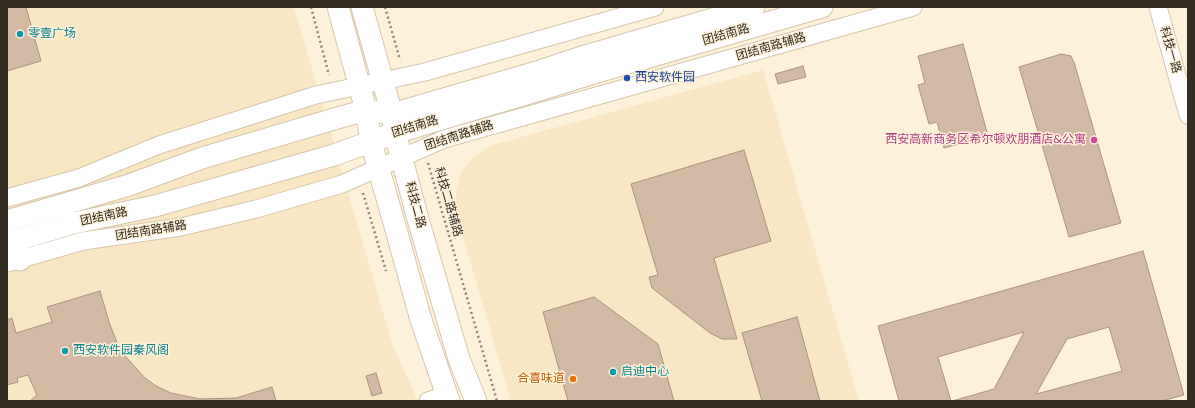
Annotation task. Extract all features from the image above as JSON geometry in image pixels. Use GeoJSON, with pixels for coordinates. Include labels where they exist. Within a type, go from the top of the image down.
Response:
{"type":"FeatureCollection","features":[{"type":"Feature","properties":{"kind":"main road","name":"科技二路"},"geometry":{"type":"LineString","coordinates":[[338,7],[366,110],[371,142],[421,320],[441,399]]}},
{"type":"Feature","properties":{"kind":"main road","name":"科技二路"},"geometry":{"type":"LineString","coordinates":[[362,7],[418,219],[459,359],[476,401]]}},
{"type":"Feature","properties":{"kind":"main road","name":"团结南路"},"geometry":{"type":"LineString","coordinates":[[11,245],[74,223],[155,206],[334,155],[371,142],[394,124],[540,71],[585,56],[754,7]]}},
{"type":"Feature","properties":{"kind":"main road","name":"团结南路"},"geometry":{"type":"LineString","coordinates":[[11,245],[129,185],[202,158],[366,110],[394,124],[534,92],[822,7]]}},
{"type":"Feature","properties":{"kind":"street"},"geometry":{"type":"LineString","coordinates":[[7,198],[79,178],[166,142],[316,95],[425,72],[655,7]]}},
{"type":"Feature","properties":{"kind":"street","name":"团结南路辅路"},"geometry":{"type":"LineString","coordinates":[[11,245],[83,241],[181,227],[256,209],[342,184],[444,139],[913,7]]}},
{"type":"Feature","properties":{"kind":"street"},"geometry":{"type":"LineString","coordinates":[[1146,7],[1165,33]]}},
{"type":"Feature","properties":{"kind":"street","name":"科技一路"},"geometry":{"type":"LineString","coordinates":[[1158,7],[1188,115]]}},
{"type":"Feature","properties":{"kind":"street"},"geometry":{"type":"LineString","coordinates":[[1165,33],[1167,7]]}},
{"type":"Feature","properties":{"kind":"path"},"geometry":{"type":"LineString","coordinates":[[311,7],[320,42]]}},
{"type":"Feature","properties":{"kind":"path"},"geometry":{"type":"LineString","coordinates":[[385,7],[404,76]]}},
{"type":"Feature","properties":{"kind":"path","name":"科技二路辅路"},"geometry":{"type":"LineString","coordinates":[[424,148],[497,401]]}},
{"type":"Feature","properties":{"kind":"shaded area"},"geometry":{"type":"Polygon","coordinates":[[[7,7],[294,7],[392,343],[418,401],[7,401],[7,7]]]}},
{"type":"Feature","properties":{"kind":"shaded area"},"geometry":{"type":"Polygon","coordinates":[[[763,70],[859,401],[511,401],[456,213],[456,192],[461,172],[472,159],[489,146],[763,70]]]}},
{"type":"Feature","properties":{"kind":"building","name":"零壹广场"},"geometry":{"type":"Polygon","coordinates":[[[7,7],[26,7],[41,61],[7,71],[7,7]]]}},
{"type":"Feature","properties":{"kind":"building"},"geometry":{"type":"Polygon","coordinates":[[[963,44],[988,136],[944,148],[937,122],[929,124],[918,85],[925,83],[918,56],[963,44]]]}},
{"type":"Feature","properties":{"kind":"building"},"geometry":{"type":"Polygon","coordinates":[[[1061,54],[1071,56],[1074,62],[1121,223],[1069,237],[1019,67],[1061,54]]]}},
{"type":"Feature","properties":{"kind":"building"},"geometry":{"type":"Polygon","coordinates":[[[803,66],[806,77],[778,84],[775,74],[803,66]]]}},
{"type":"Feature","properties":{"kind":"building"},"geometry":{"type":"Polygon","coordinates":[[[744,150],[771,241],[714,258],[737,339],[722,339],[710,333],[652,288],[649,277],[658,275],[631,184],[744,150]]]}},
{"type":"Feature","properties":{"kind":"building"},"geometry":{"type":"Polygon","coordinates":[[[1143,251],[1184,395],[1162,401],[952,401],[994,389],[1024,332],[938,357],[951,401],[899,401],[878,326],[1143,251]],[[1109,327],[1067,339],[1036,394],[1122,371],[1109,327]]]}},
{"type":"Feature","properties":{"kind":"building","name":"西安软件园秦风阁"},"geometry":{"type":"Polygon","coordinates":[[[100,291],[109,322],[118,345],[126,357],[145,378],[156,386],[171,393],[200,399],[236,398],[272,387],[276,401],[30,401],[37,395],[28,375],[17,378],[18,382],[7,385],[7,320],[12,318],[16,333],[52,322],[47,307],[100,291]]]}},
{"type":"Feature","properties":{"kind":"building","name":"启迪中心"},"geometry":{"type":"Polygon","coordinates":[[[594,297],[658,344],[674,401],[568,401],[543,312],[594,297]]]}},
{"type":"Feature","properties":{"kind":"building"},"geometry":{"type":"Polygon","coordinates":[[[797,317],[820,401],[762,401],[742,333],[797,317]]]}},
{"type":"Feature","properties":{"kind":"building"},"geometry":{"type":"Polygon","coordinates":[[[376,373],[382,393],[372,396],[366,376],[376,373]]]}},
{"type":"Feature","properties":{"kind":"place","name":"零壹广场"},"geometry":{"type":"Point","coordinates":[20,34]}},
{"type":"Feature","properties":{"kind":"place","name":"西安软件园"},"geometry":{"type":"Point","coordinates":[627,78]}},
{"type":"Feature","properties":{"kind":"place","name":"西安高新商务区希尔顿欢朋酒店&公寓"},"geometry":{"type":"Point","coordinates":[1094,140]}},
{"type":"Feature","properties":{"kind":"place","name":"西安软件园秦风阁"},"geometry":{"type":"Point","coordinates":[65,351]}},
{"type":"Feature","properties":{"kind":"place","name":"启迪中心"},"geometry":{"type":"Point","coordinates":[613,372]}},
{"type":"Feature","properties":{"kind":"place","name":"合喜味道"},"geometry":{"type":"Point","coordinates":[573,379]}}]}
